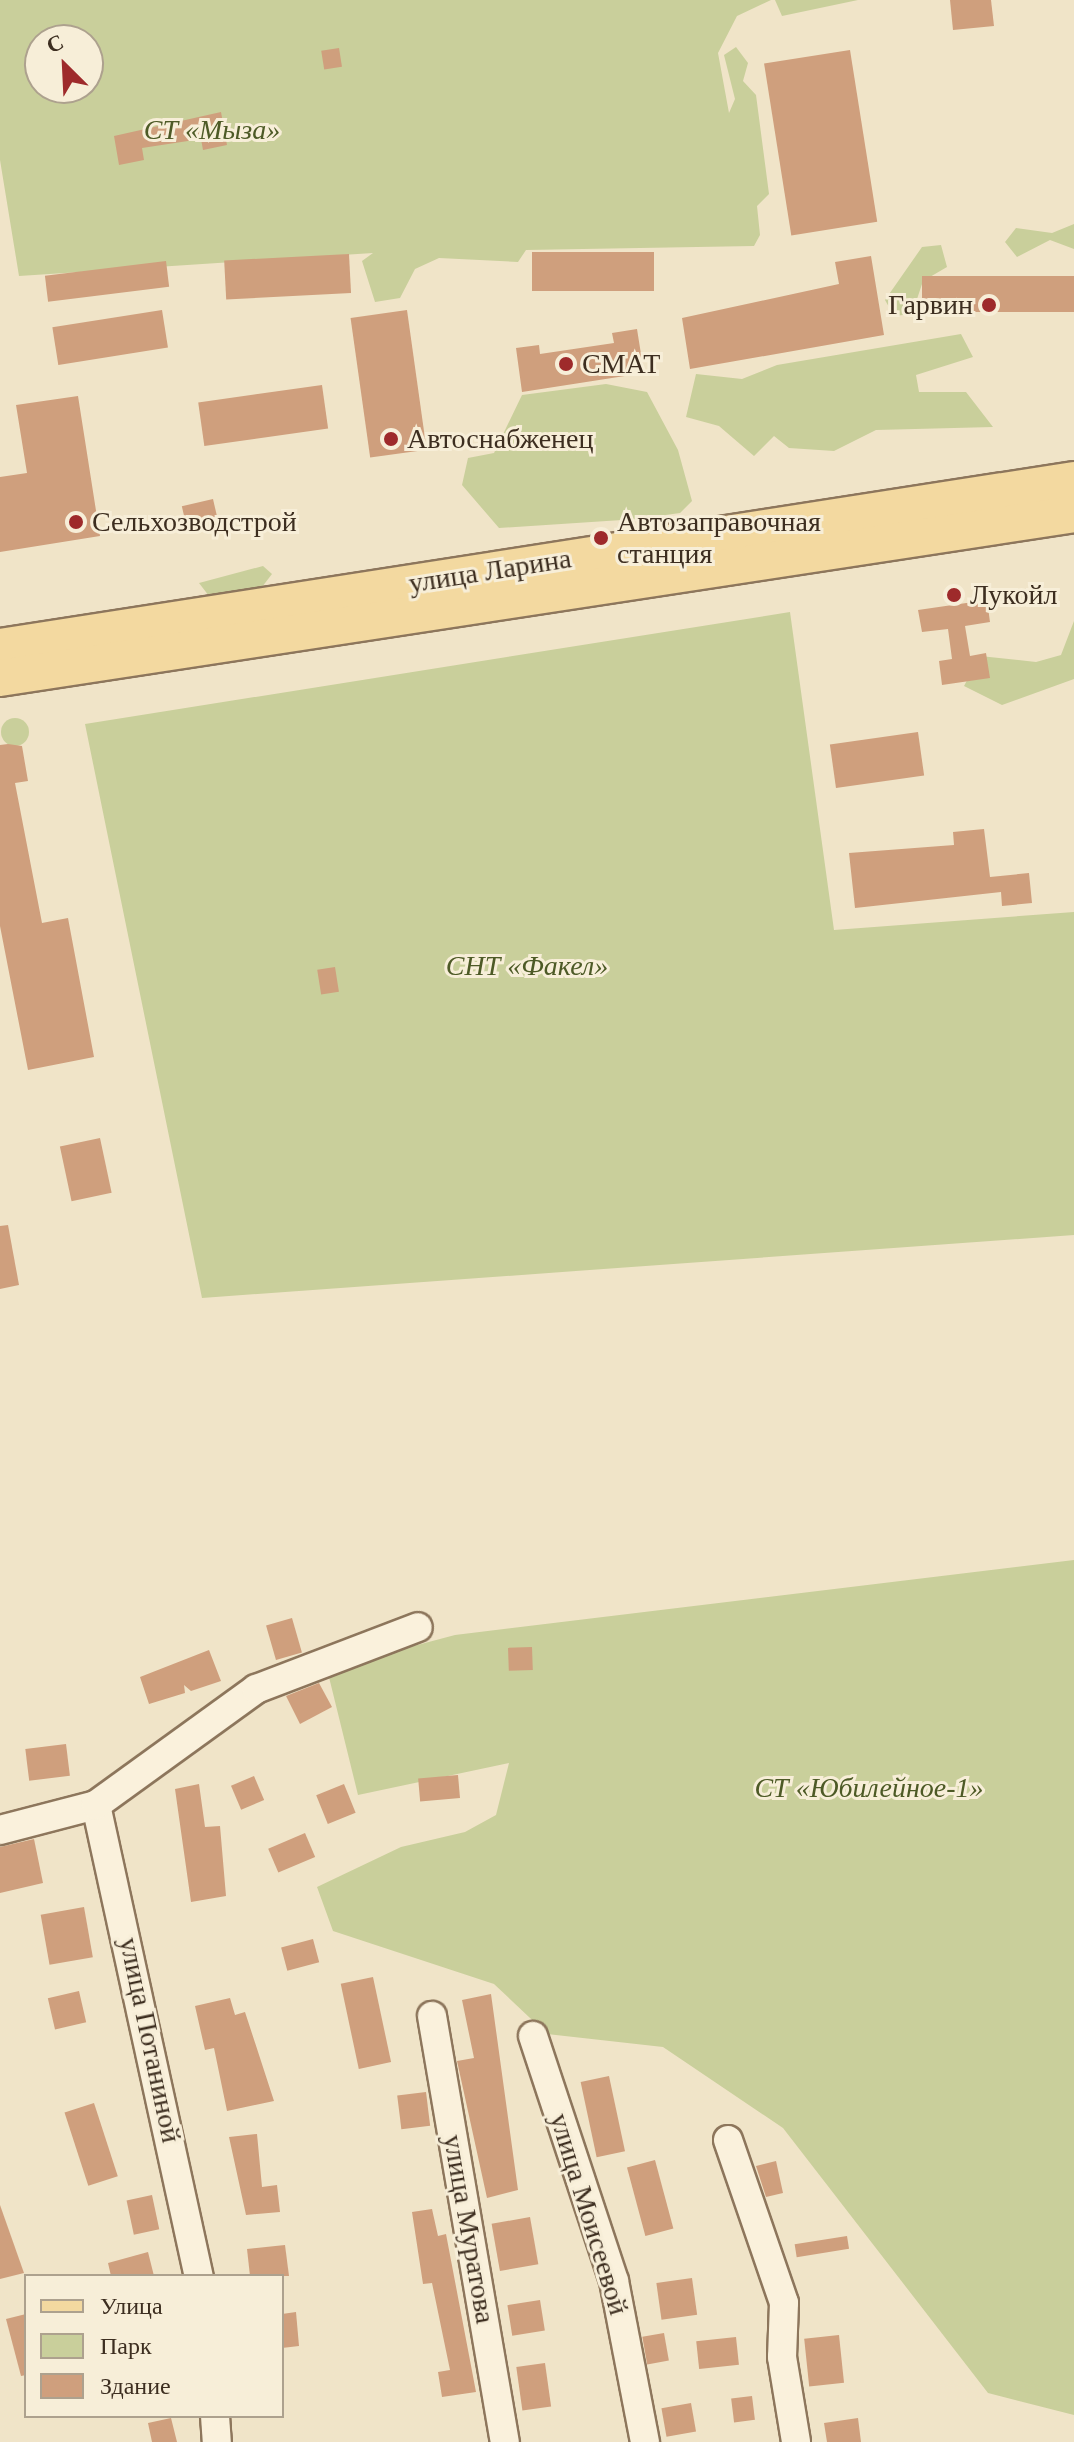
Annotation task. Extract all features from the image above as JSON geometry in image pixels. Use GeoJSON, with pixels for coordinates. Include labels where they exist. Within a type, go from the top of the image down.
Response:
{"type":"FeatureCollection","features":[{"type":"Feature","properties":{"kind":"main road","name":"улица Ларина"},"geometry":{"type":"LineString","coordinates":[[0,647],[1074,480]]}},
{"type":"Feature","properties":{"kind":"main road","name":"улица Ларина"},"geometry":{"type":"LineString","coordinates":[[0,678],[1074,514]]}},
{"type":"Feature","properties":{"kind":"street"},"geometry":{"type":"LineString","coordinates":[[0,1830],[96,1805],[256,1689],[418,1627]]}},
{"type":"Feature","properties":{"kind":"street","name":"улица Потаниной"},"geometry":{"type":"LineString","coordinates":[[96,1805],[199,2274]]}},
{"type":"Feature","properties":{"kind":"street","name":"улица Муратова"},"geometry":{"type":"LineString","coordinates":[[432,2016],[505,2442]]}},
{"type":"Feature","properties":{"kind":"street","name":"улица Моисеевой"},"geometry":{"type":"LineString","coordinates":[[533,2036],[614,2281],[645,2442]]}},
{"type":"Feature","properties":{"kind":"street"},"geometry":{"type":"LineString","coordinates":[[728,2140],[784,2303],[782,2357],[796,2442]]}},
{"type":"Feature","properties":{"kind":"street"},"geometry":{"type":"LineString","coordinates":[[215,2418],[217,2442]]}},
{"type":"Feature","properties":{"kind":"green space","name":"СТ «Мыза»"},"geometry":{"type":"Polygon","coordinates":[[[0,0],[771,0],[737,16],[718,53],[729,113],[735,99],[724,55],[736,47],[748,63],[743,81],[756,95],[769,194],[757,206],[760,235],[754,246],[526,250],[518,262],[439,258],[415,269],[400,298],[375,302],[362,261],[373,253],[19,276],[0,160],[0,0]]]}},
{"type":"Feature","properties":{"kind":"green space"},"geometry":{"type":"Polygon","coordinates":[[[775,0],[858,0],[782,16],[775,0]]]}},
{"type":"Feature","properties":{"kind":"green space"},"geometry":{"type":"Polygon","coordinates":[[[1074,224],[1074,249],[1050,240],[1017,257],[1005,242],[1016,228],[1052,233],[1074,224]]]}},
{"type":"Feature","properties":{"kind":"green space"},"geometry":{"type":"Polygon","coordinates":[[[941,245],[947,267],[923,281],[912,314],[894,316],[885,300],[922,247],[941,245]]]}},
{"type":"Feature","properties":{"kind":"green space"},"geometry":{"type":"Polygon","coordinates":[[[961,334],[973,357],[916,375],[919,392],[966,392],[993,427],[876,430],[834,451],[789,448],[774,436],[754,456],[719,426],[686,417],[696,374],[742,379],[777,365],[961,334]]]}},
{"type":"Feature","properties":{"kind":"green space"},"geometry":{"type":"Polygon","coordinates":[[[606,384],[647,392],[678,450],[692,501],[680,513],[637,519],[499,528],[462,485],[468,458],[494,453],[522,395],[606,384]]]}},
{"type":"Feature","properties":{"kind":"green space"},"geometry":{"type":"Polygon","coordinates":[[[263,566],[272,574],[262,587],[209,596],[199,583],[263,566]]]}},
{"type":"Feature","properties":{"kind":"green space","name":"СНТ «Факел»"},"geometry":{"type":"Polygon","coordinates":[[[790,612],[834,930],[1074,912],[1074,1235],[202,1298],[85,724],[790,612]]]}},
{"type":"Feature","properties":{"kind":"green space"},"geometry":{"type":"Polygon","coordinates":[[[1074,621],[1074,679],[1002,705],[964,686],[980,656],[1036,662],[1061,655],[1074,621]]]}},
{"type":"Feature","properties":{"kind":"green space"},"geometry":{"type":"Polygon","coordinates":[[[15,718],[25,722],[29,732],[25,742],[15,746],[5,742],[1,732],[5,722],[15,718]]]}},
{"type":"Feature","properties":{"kind":"green space","name":"СТ «Юбилейное-1»"},"geometry":{"type":"Polygon","coordinates":[[[1074,1560],[1074,2415],[988,2393],[783,2128],[663,2047],[547,2034],[494,1984],[333,1931],[317,1887],[401,1847],[465,1832],[496,1815],[509,1763],[358,1795],[327,1669],[455,1635],[1074,1560]]]}},
{"type":"Feature","properties":{"kind":"building"},"geometry":{"type":"Polygon","coordinates":[[[950,0],[991,0],[994,26],[953,30],[950,0]]]}},
{"type":"Feature","properties":{"kind":"building"},"geometry":{"type":"Polygon","coordinates":[[[339,48],[342,67],[324,70],[321,51],[339,48]]]}},
{"type":"Feature","properties":{"kind":"building"},"geometry":{"type":"Polygon","coordinates":[[[850,50],[877,222],[791,235],[764,64],[850,50]]]}},
{"type":"Feature","properties":{"kind":"building"},"geometry":{"type":"Polygon","coordinates":[[[221,112],[227,145],[203,150],[201,139],[142,148],[144,160],[119,165],[114,136],[221,112]]]}},
{"type":"Feature","properties":{"kind":"building"},"geometry":{"type":"Polygon","coordinates":[[[532,252],[654,252],[654,291],[532,291],[532,252]]]}},
{"type":"Feature","properties":{"kind":"building"},"geometry":{"type":"Polygon","coordinates":[[[349,254],[351,293],[226,299],[224,261],[349,254]]]}},
{"type":"Feature","properties":{"kind":"building"},"geometry":{"type":"Polygon","coordinates":[[[871,256],[884,335],[690,369],[682,318],[839,284],[835,262],[871,256]]]}},
{"type":"Feature","properties":{"kind":"building"},"geometry":{"type":"Polygon","coordinates":[[[166,261],[169,287],[48,302],[45,276],[166,261]]]}},
{"type":"Feature","properties":{"kind":"building"},"geometry":{"type":"Polygon","coordinates":[[[922,276],[1074,276],[1074,312],[922,312],[922,276]]]}},
{"type":"Feature","properties":{"kind":"building"},"geometry":{"type":"Polygon","coordinates":[[[162,310],[168,348],[58,365],[52,327],[162,310]]]}},
{"type":"Feature","properties":{"kind":"building"},"geometry":{"type":"Polygon","coordinates":[[[407,310],[427,450],[370,458],[351,318],[407,310]]]}},
{"type":"Feature","properties":{"kind":"building"},"geometry":{"type":"Polygon","coordinates":[[[637,329],[644,373],[522,392],[516,348],[539,345],[540,354],[614,343],[612,333],[637,329]]]}},
{"type":"Feature","properties":{"kind":"building"},"geometry":{"type":"Polygon","coordinates":[[[322,385],[328,429],[204,446],[198,402],[322,385]]]}},
{"type":"Feature","properties":{"kind":"building"},"geometry":{"type":"Polygon","coordinates":[[[78,396],[100,536],[0,552],[0,477],[27,473],[16,405],[78,396]]]}},
{"type":"Feature","properties":{"kind":"building"},"geometry":{"type":"Polygon","coordinates":[[[213,499],[217,517],[186,524],[182,506],[213,499]]]}},
{"type":"Feature","properties":{"kind":"building"},"geometry":{"type":"Polygon","coordinates":[[[987,600],[990,622],[965,626],[970,656],[986,653],[990,678],[942,685],[939,661],[952,659],[948,629],[922,632],[918,610],[987,600]]]}},
{"type":"Feature","properties":{"kind":"building"},"geometry":{"type":"Polygon","coordinates":[[[918,732],[924,776],[836,788],[830,744],[918,732]]]}},
{"type":"Feature","properties":{"kind":"building"},"geometry":{"type":"Polygon","coordinates":[[[0,745],[22,746],[28,781],[15,783],[42,923],[68,918],[94,1057],[28,1070],[0,926],[0,745]]]}},
{"type":"Feature","properties":{"kind":"building"},"geometry":{"type":"Polygon","coordinates":[[[984,829],[990,877],[1029,873],[1032,903],[1002,906],[1001,892],[855,908],[849,853],[954,845],[953,832],[984,829]]]}},
{"type":"Feature","properties":{"kind":"building"},"geometry":{"type":"Polygon","coordinates":[[[335,967],[339,992],[321,995],[317,970],[335,967]]]}},
{"type":"Feature","properties":{"kind":"building"},"geometry":{"type":"Polygon","coordinates":[[[100,1138],[112,1193],[72,1201],[60,1147],[100,1138]]]}},
{"type":"Feature","properties":{"kind":"building"},"geometry":{"type":"Polygon","coordinates":[[[8,1225],[19,1285],[0,1289],[0,1226],[8,1225]]]}},
{"type":"Feature","properties":{"kind":"building"},"geometry":{"type":"Polygon","coordinates":[[[292,1618],[302,1653],[276,1660],[266,1625],[292,1618]]]}},
{"type":"Feature","properties":{"kind":"building"},"geometry":{"type":"Polygon","coordinates":[[[532,1647],[533,1670],[509,1671],[508,1648],[532,1647]]]}},
{"type":"Feature","properties":{"kind":"building"},"geometry":{"type":"Polygon","coordinates":[[[209,1650],[221,1681],[191,1691],[184,1685],[185,1693],[149,1704],[140,1677],[209,1650]]]}},
{"type":"Feature","properties":{"kind":"building"},"geometry":{"type":"Polygon","coordinates":[[[319,1683],[332,1707],[300,1724],[286,1696],[319,1683]]]}},
{"type":"Feature","properties":{"kind":"building"},"geometry":{"type":"Polygon","coordinates":[[[66,1744],[70,1776],[29,1781],[25,1749],[66,1744]]]}},
{"type":"Feature","properties":{"kind":"building"},"geometry":{"type":"Polygon","coordinates":[[[458,1775],[460,1798],[420,1801],[418,1778],[458,1775]]]}},
{"type":"Feature","properties":{"kind":"building"},"geometry":{"type":"Polygon","coordinates":[[[254,1776],[264,1800],[241,1810],[231,1786],[254,1776]]]}},
{"type":"Feature","properties":{"kind":"building"},"geometry":{"type":"Polygon","coordinates":[[[199,1784],[205,1827],[220,1826],[226,1896],[191,1902],[175,1789],[199,1784]]]}},
{"type":"Feature","properties":{"kind":"building"},"geometry":{"type":"Polygon","coordinates":[[[344,1784],[356,1813],[328,1824],[316,1795],[344,1784]]]}},
{"type":"Feature","properties":{"kind":"building"},"geometry":{"type":"Polygon","coordinates":[[[305,1833],[315,1857],[278,1873],[268,1849],[305,1833]]]}},
{"type":"Feature","properties":{"kind":"building"},"geometry":{"type":"Polygon","coordinates":[[[34,1839],[43,1883],[0,1893],[0,1847],[34,1839]]]}},
{"type":"Feature","properties":{"kind":"building"},"geometry":{"type":"Polygon","coordinates":[[[84,1907],[93,1957],[50,1965],[41,1915],[84,1907]]]}},
{"type":"Feature","properties":{"kind":"building"},"geometry":{"type":"Polygon","coordinates":[[[313,1939],[319,1962],[287,1971],[281,1948],[313,1939]]]}},
{"type":"Feature","properties":{"kind":"building"},"geometry":{"type":"Polygon","coordinates":[[[373,1977],[391,2062],[359,2069],[341,1984],[373,1977]]]}},
{"type":"Feature","properties":{"kind":"building"},"geometry":{"type":"Polygon","coordinates":[[[79,1991],[86,2022],[55,2029],[48,1998],[79,1991]]]}},
{"type":"Feature","properties":{"kind":"building"},"geometry":{"type":"Polygon","coordinates":[[[491,1994],[518,2190],[487,2198],[457,2061],[474,2058],[462,2000],[491,1994]]]}},
{"type":"Feature","properties":{"kind":"building"},"geometry":{"type":"Polygon","coordinates":[[[230,1998],[235,2015],[245,2012],[274,2101],[227,2111],[214,2048],[205,2050],[195,2006],[230,1998]]]}},
{"type":"Feature","properties":{"kind":"building"},"geometry":{"type":"Polygon","coordinates":[[[609,2076],[625,2151],[597,2157],[581,2082],[609,2076]]]}},
{"type":"Feature","properties":{"kind":"building"},"geometry":{"type":"Polygon","coordinates":[[[426,2092],[430,2126],[401,2129],[397,2096],[426,2092]]]}},
{"type":"Feature","properties":{"kind":"building"},"geometry":{"type":"Polygon","coordinates":[[[94,2103],[118,2176],[88,2186],[65,2113],[94,2103]]]}},
{"type":"Feature","properties":{"kind":"building"},"geometry":{"type":"Polygon","coordinates":[[[257,2134],[262,2187],[277,2185],[280,2212],[246,2215],[229,2137],[257,2134]]]}},
{"type":"Feature","properties":{"kind":"building"},"geometry":{"type":"Polygon","coordinates":[[[655,2160],[673,2229],[645,2236],[627,2168],[655,2160]]]}},
{"type":"Feature","properties":{"kind":"building"},"geometry":{"type":"Polygon","coordinates":[[[776,2161],[783,2193],[766,2197],[756,2166],[776,2161]]]}},
{"type":"Feature","properties":{"kind":"building"},"geometry":{"type":"Polygon","coordinates":[[[152,2195],[159,2229],[134,2235],[127,2200],[152,2195]]]}},
{"type":"Feature","properties":{"kind":"building"},"geometry":{"type":"Polygon","coordinates":[[[0,2205],[24,2273],[0,2279],[0,2205]]]}},
{"type":"Feature","properties":{"kind":"building"},"geometry":{"type":"Polygon","coordinates":[[[432,2209],[438,2236],[446,2234],[476,2392],[442,2397],[438,2372],[450,2370],[432,2283],[423,2284],[412,2212],[432,2209]]]}},
{"type":"Feature","properties":{"kind":"building"},"geometry":{"type":"Polygon","coordinates":[[[530,2217],[538,2264],[500,2271],[492,2224],[530,2217]]]}},
{"type":"Feature","properties":{"kind":"building"},"geometry":{"type":"Polygon","coordinates":[[[847,2236],[849,2249],[797,2257],[795,2244],[847,2236]]]}},
{"type":"Feature","properties":{"kind":"building"},"geometry":{"type":"Polygon","coordinates":[[[285,2245],[289,2276],[250,2274],[247,2249],[285,2245]]]}},
{"type":"Feature","properties":{"kind":"building"},"geometry":{"type":"Polygon","coordinates":[[[148,2252],[154,2274],[111,2274],[108,2263],[148,2252]]]}},
{"type":"Feature","properties":{"kind":"building"},"geometry":{"type":"Polygon","coordinates":[[[692,2278],[697,2315],[661,2320],[656,2283],[692,2278]]]}},
{"type":"Feature","properties":{"kind":"building"},"geometry":{"type":"Polygon","coordinates":[[[540,2300],[545,2331],[512,2336],[507,2305],[540,2300]]]}},
{"type":"Feature","properties":{"kind":"building"},"geometry":{"type":"Polygon","coordinates":[[[296,2312],[299,2346],[284,2348],[284,2314],[296,2312]]]}},
{"type":"Feature","properties":{"kind":"building"},"geometry":{"type":"Polygon","coordinates":[[[24,2314],[24,2375],[21,2376],[6,2319],[24,2314]]]}},
{"type":"Feature","properties":{"kind":"building"},"geometry":{"type":"Polygon","coordinates":[[[664,2333],[669,2361],[647,2364],[642,2337],[664,2333]]]}},
{"type":"Feature","properties":{"kind":"building"},"geometry":{"type":"Polygon","coordinates":[[[839,2335],[844,2383],[809,2386],[804,2339],[839,2335]]]}},
{"type":"Feature","properties":{"kind":"building"},"geometry":{"type":"Polygon","coordinates":[[[736,2337],[739,2365],[699,2369],[696,2341],[736,2337]]]}},
{"type":"Feature","properties":{"kind":"building"},"geometry":{"type":"Polygon","coordinates":[[[545,2363],[551,2407],[522,2411],[516,2367],[545,2363]]]}},
{"type":"Feature","properties":{"kind":"building"},"geometry":{"type":"Polygon","coordinates":[[[752,2396],[755,2420],[734,2422],[731,2399],[752,2396]]]}},
{"type":"Feature","properties":{"kind":"building"},"geometry":{"type":"Polygon","coordinates":[[[691,2403],[696,2432],[666,2437],[661,2408],[691,2403]]]}},
{"type":"Feature","properties":{"kind":"building"},"geometry":{"type":"Polygon","coordinates":[[[171,2418],[177,2442],[152,2442],[148,2423],[171,2418]]]}},
{"type":"Feature","properties":{"kind":"building"},"geometry":{"type":"Polygon","coordinates":[[[858,2418],[861,2442],[827,2442],[824,2423],[858,2418]]]}},
{"type":"Feature","properties":{"kind":"place","name":"Гарвин"},"geometry":{"type":"Point","coordinates":[989,305]}},
{"type":"Feature","properties":{"kind":"place","name":"СМАТ"},"geometry":{"type":"Point","coordinates":[566,364]}},
{"type":"Feature","properties":{"kind":"place","name":"Автоснабженец"},"geometry":{"type":"Point","coordinates":[391,439]}},
{"type":"Feature","properties":{"kind":"place","name":"Сельхозводстрой"},"geometry":{"type":"Point","coordinates":[76,522]}},
{"type":"Feature","properties":{"kind":"place","name":"Автозаправочная станция"},"geometry":{"type":"Point","coordinates":[601,538]}},
{"type":"Feature","properties":{"kind":"place","name":"Лукойл"},"geometry":{"type":"Point","coordinates":[954,595]}}]}
